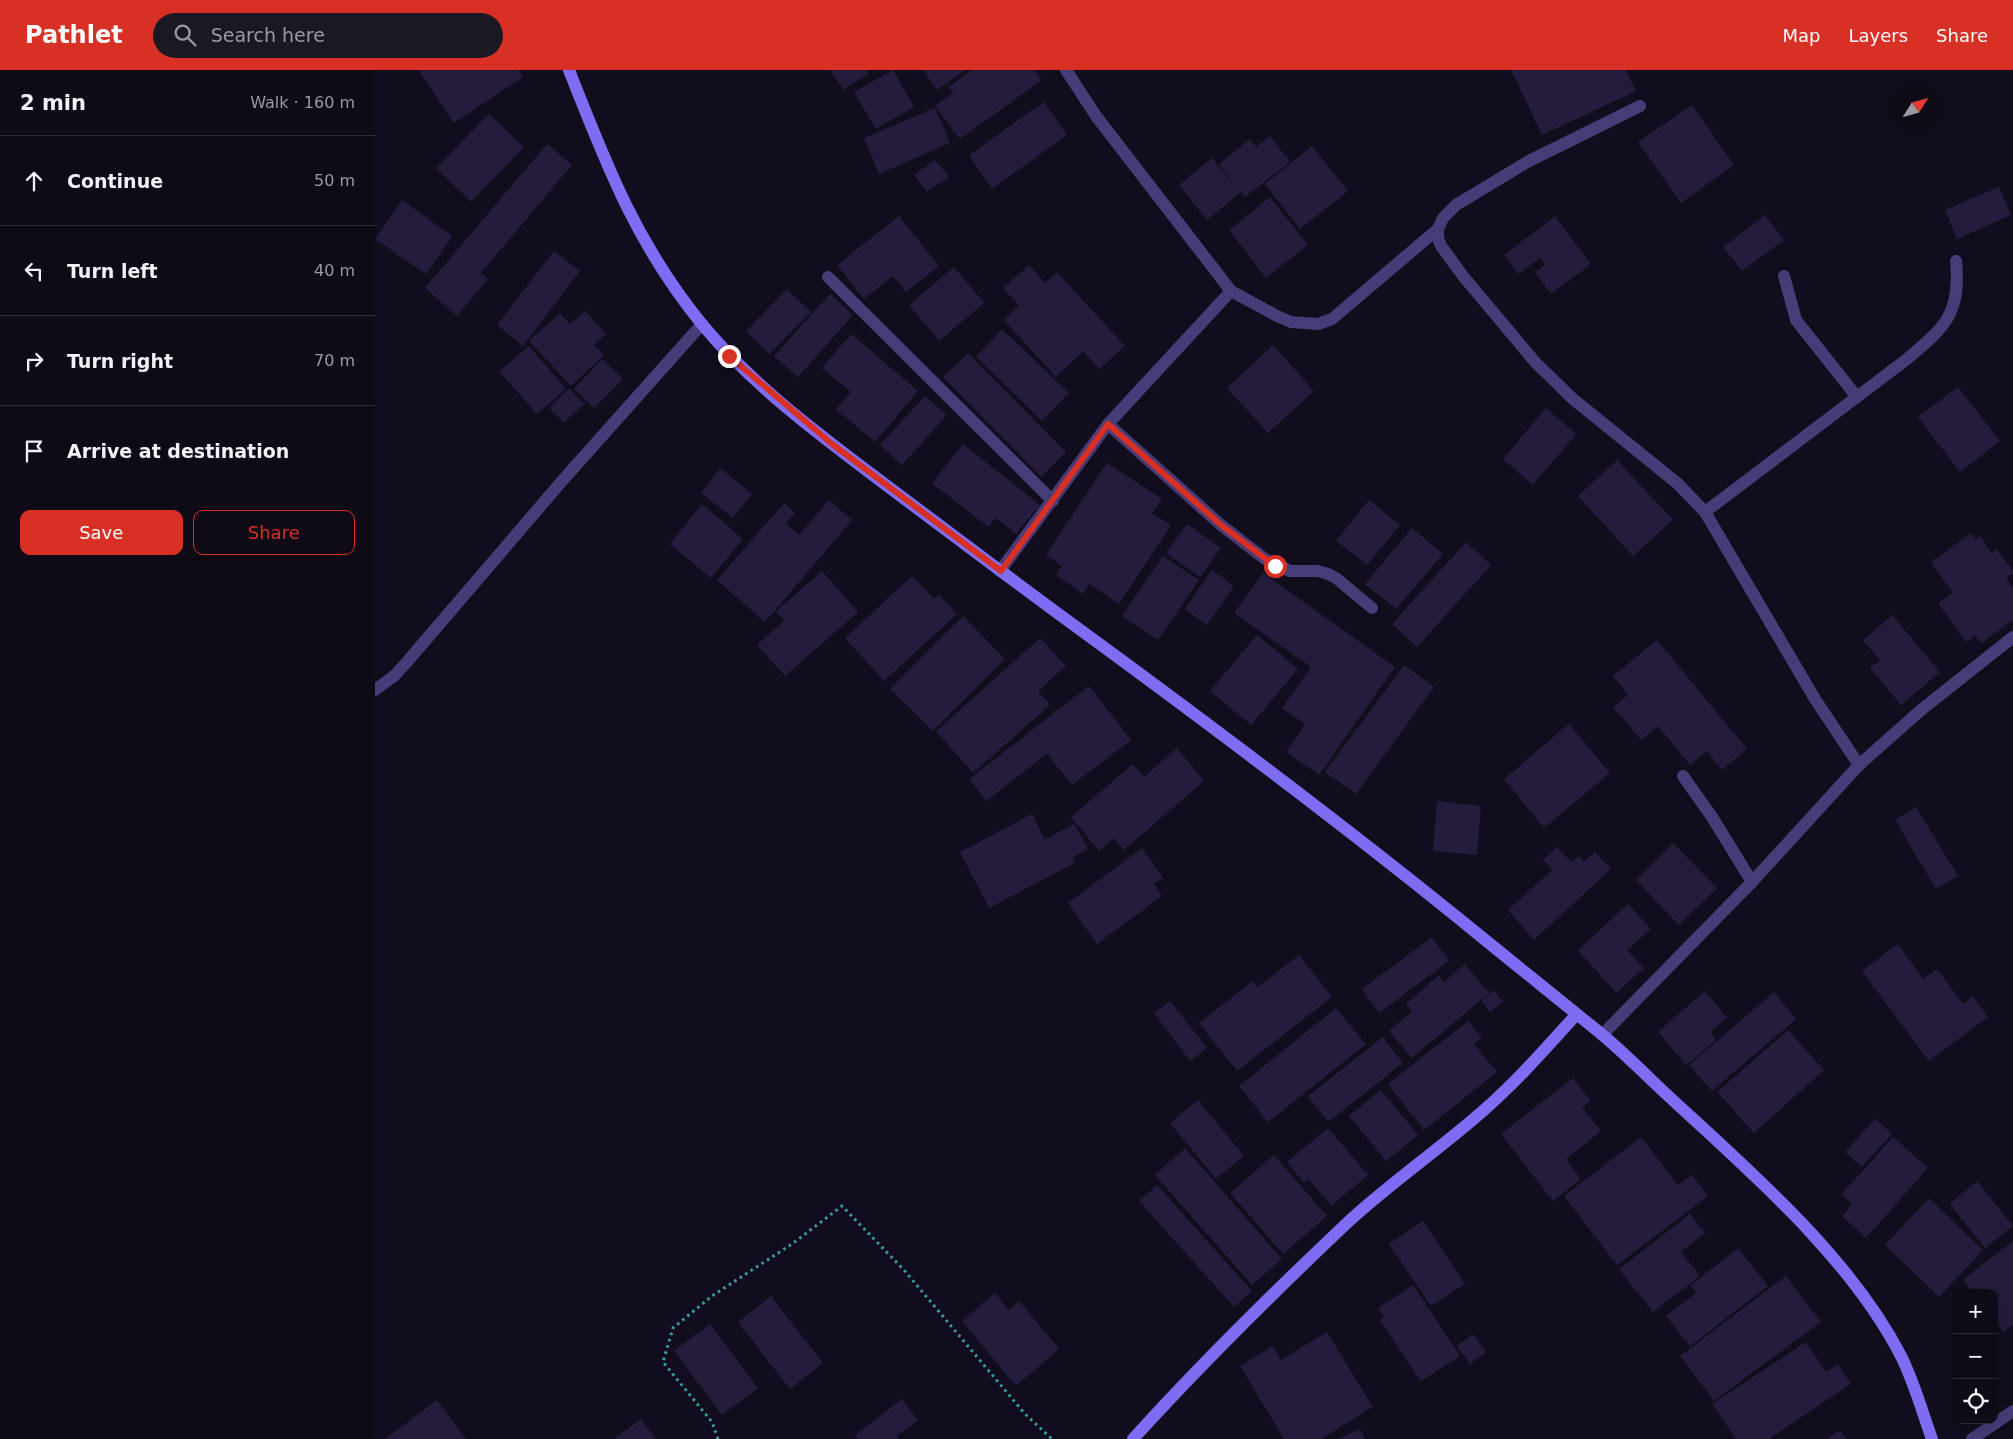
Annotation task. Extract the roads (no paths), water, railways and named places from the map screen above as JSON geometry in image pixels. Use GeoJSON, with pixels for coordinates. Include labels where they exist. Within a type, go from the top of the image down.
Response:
{"type":"FeatureCollection","features":[{"type":"Feature","properties":{"kind":"street"},"geometry":{"type":"LineString","coordinates":[[569,70],[631,218],[666,276],[729,356],[797,416],[1001,571],[1186,707],[1399,870],[1602,1035],[1796,1217],[1845,1273],[1881,1322],[1899,1352],[1913,1380],[1932,1439]]}},
{"type":"Feature","properties":{"kind":"street"},"geometry":{"type":"LineString","coordinates":[[1066,70],[1096,116],[1231,291],[1291,322],[1318,324],[1332,319],[1438,229]]}},
{"type":"Feature","properties":{"kind":"street"},"geometry":{"type":"LineString","coordinates":[[1640,106],[1529,161],[1456,205],[1443,218],[1438,229],[1438,238],[1441,246],[1463,276],[1535,362],[1573,399],[1677,483],[1705,512],[1810,691],[1859,765]]}},
{"type":"Feature","properties":{"kind":"street"},"geometry":{"type":"LineString","coordinates":[[1705,512],[1927,342],[1945,324],[1955,302],[1957,286],[1956,261]]}},
{"type":"Feature","properties":{"kind":"street"},"geometry":{"type":"LineString","coordinates":[[1784,276],[1797,320],[1857,397]]}},
{"type":"Feature","properties":{"kind":"street"},"geometry":{"type":"LineString","coordinates":[[828,277],[1053,501]]}},
{"type":"Feature","properties":{"kind":"street"},"geometry":{"type":"LineString","coordinates":[[1001,571],[1108,424],[1231,291]]}},
{"type":"Feature","properties":{"kind":"street"},"geometry":{"type":"LineString","coordinates":[[375,690],[394,676],[406,663],[562,481],[702,324]]}},
{"type":"Feature","properties":{"kind":"street"},"geometry":{"type":"LineString","coordinates":[[1108,424],[1221,525],[1265,559],[1290,571],[1328,574],[1336,578],[1372,608]]}},
{"type":"Feature","properties":{"kind":"street"},"geometry":{"type":"LineString","coordinates":[[1602,1035],[1752,882],[1859,765],[1921,710],[2013,637]]}},
{"type":"Feature","properties":{"kind":"street"},"geometry":{"type":"LineString","coordinates":[[1683,776],[1712,817],[1752,882]]}},
{"type":"Feature","properties":{"kind":"street"},"geometry":{"type":"LineString","coordinates":[[1133,1439],[1247,1319],[1347,1223],[1483,1111],[1519,1078],[1577,1014]]}},
{"type":"Feature","properties":{"kind":"street"},"geometry":{"type":"LineString","coordinates":[[1972,1439],[2013,1411]]}}]}
